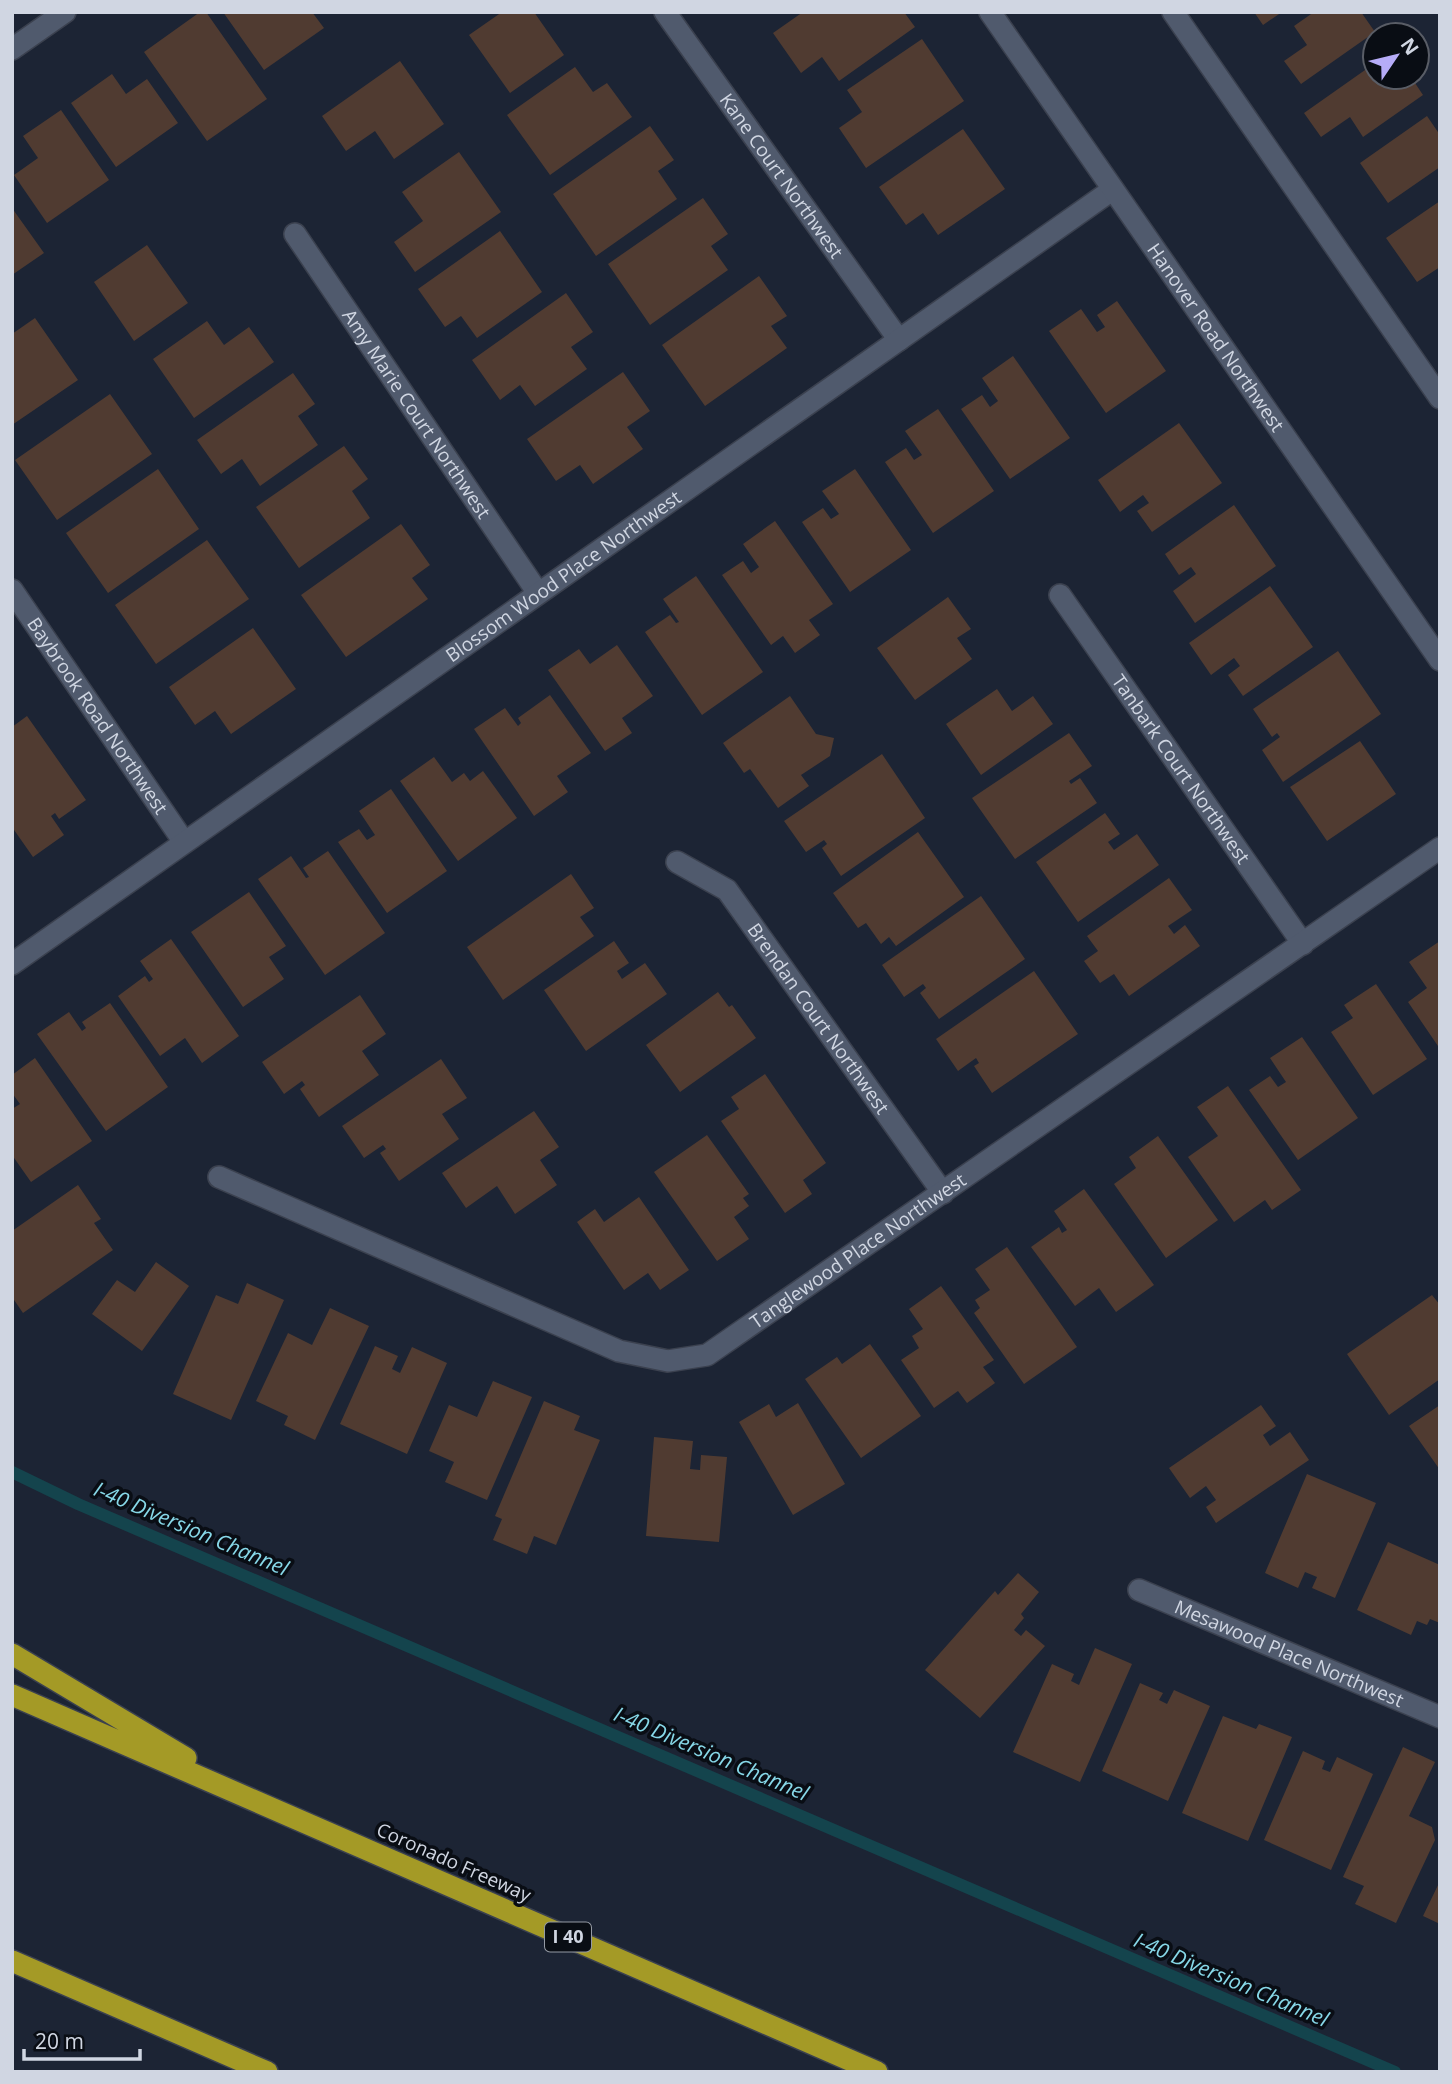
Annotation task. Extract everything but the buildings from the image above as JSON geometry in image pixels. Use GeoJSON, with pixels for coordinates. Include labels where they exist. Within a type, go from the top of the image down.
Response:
{"type":"FeatureCollection","features":[{"type":"Feature","properties":{"kind":"highway"},"geometry":{"type":"LineString","coordinates":[[12,1654],[260,1802]]}},
{"type":"Feature","properties":{"kind":"highway","name":"Coronado Freeway"},"geometry":{"type":"LineString","coordinates":[[12,1695],[877,2072]]}},
{"type":"Feature","properties":{"kind":"highway"},"geometry":{"type":"LineString","coordinates":[[12,1961],[267,2072]]}},
{"type":"Feature","properties":{"kind":"street"},"geometry":{"type":"LineString","coordinates":[[12,48],[65,12]]}},
{"type":"Feature","properties":{"kind":"street","name":"Kane Court Northwest"},"geometry":{"type":"LineString","coordinates":[[665,12],[899,340]]}},
{"type":"Feature","properties":{"kind":"street","name":"Hanover Road Northwest"},"geometry":{"type":"LineString","coordinates":[[990,12],[1440,660]]}},
{"type":"Feature","properties":{"kind":"street"},"geometry":{"type":"LineString","coordinates":[[1173,12],[1440,398]]}},
{"type":"Feature","properties":{"kind":"street","name":"Blossom Wood Place Northwest"},"geometry":{"type":"LineString","coordinates":[[12,964],[1112,190]]}},
{"type":"Feature","properties":{"kind":"street","name":"Amy Marie Court Northwest"},"geometry":{"type":"LineString","coordinates":[[295,234],[538,593]]}},
{"type":"Feature","properties":{"kind":"street","name":"Baybrook Road Northwest"},"geometry":{"type":"LineString","coordinates":[[12,590],[184,842]]}},
{"type":"Feature","properties":{"kind":"street","name":"Tanbark Court Northwest"},"geometry":{"type":"LineString","coordinates":[[1060,595],[1303,944]]}},
{"type":"Feature","properties":{"kind":"street","name":"Tanglewood Place Northwest"},"geometry":{"type":"LineString","coordinates":[[219,1177],[619,1351],[668,1361],[707,1355],[1440,848]]}},
{"type":"Feature","properties":{"kind":"street","name":"Brendan Court Northwest"},"geometry":{"type":"LineString","coordinates":[[677,862],[727,890],[943,1194]]}},
{"type":"Feature","properties":{"kind":"street","name":"Mesawood Place Northwest"},"geometry":{"type":"LineString","coordinates":[[1139,1590],[1440,1717]]}},
{"type":"Feature","properties":{"kind":"waterway","name":"I-40 Diversion Channel"},"geometry":{"type":"LineString","coordinates":[[12,1472],[78,1504],[1395,2072]]}}]}
